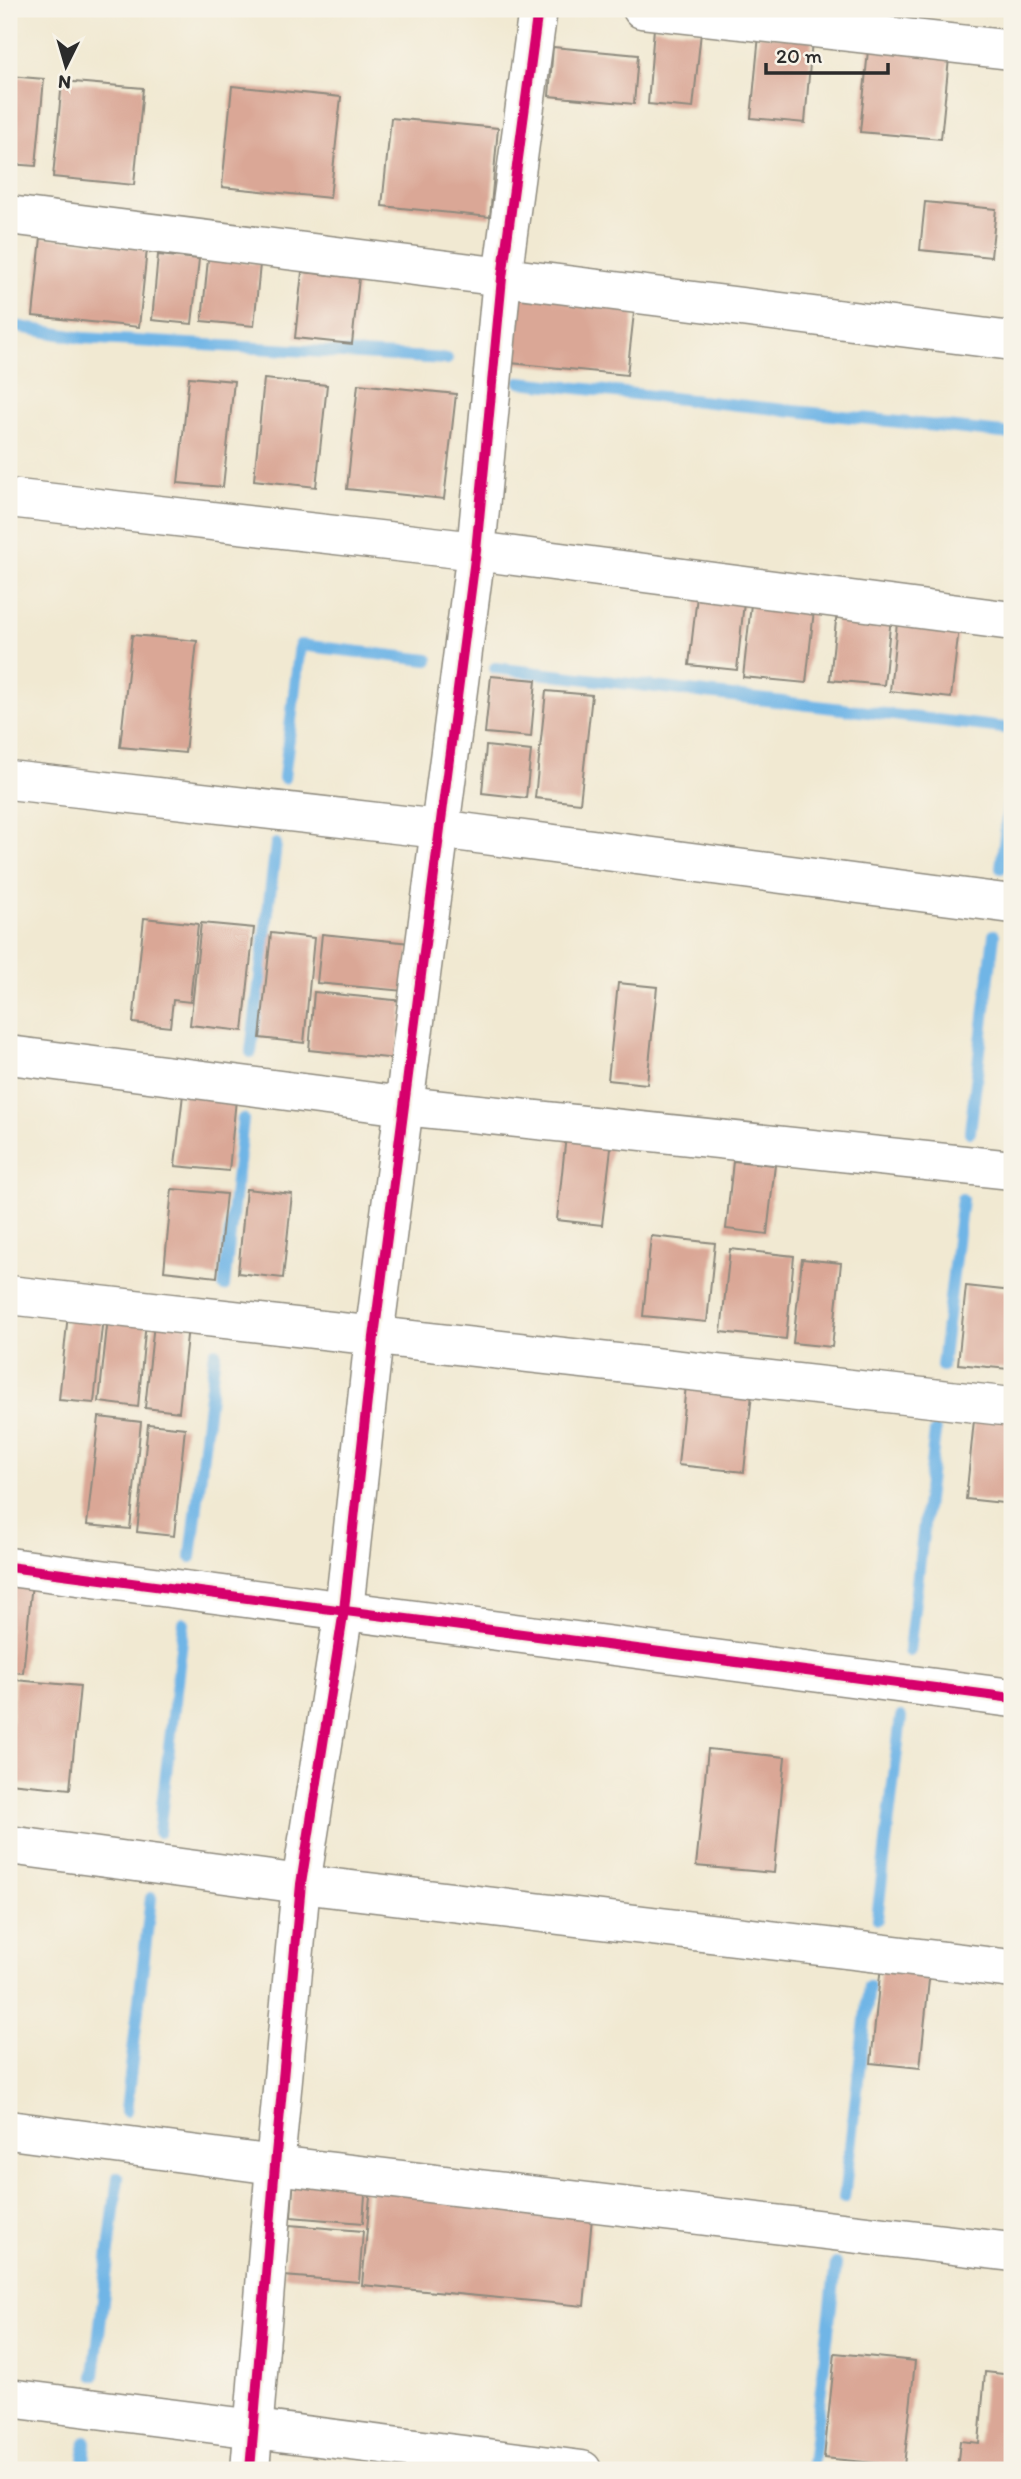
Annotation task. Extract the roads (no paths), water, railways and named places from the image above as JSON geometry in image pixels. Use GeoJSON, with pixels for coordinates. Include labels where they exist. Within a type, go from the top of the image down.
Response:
{"type":"FeatureCollection","features":[{"type":"Feature","properties":{"kind":"street"},"geometry":{"type":"LineString","coordinates":[[250,2470],[301,1884],[344,1610],[374,1337],[476,551],[502,278],[538,9]]}},
{"type":"Feature","properties":{"kind":"street"},"geometry":{"type":"LineString","coordinates":[[642,9],[1012,50]]}},
{"type":"Feature","properties":{"kind":"street"},"geometry":{"type":"LineString","coordinates":[[9,215],[1012,341]]}},
{"type":"Feature","properties":{"kind":"street"},"geometry":{"type":"LineString","coordinates":[[9,498],[476,551],[1012,621]]}},
{"type":"Feature","properties":{"kind":"street"},"geometry":{"type":"LineString","coordinates":[[9,780],[439,830],[1012,904]]}},
{"type":"Feature","properties":{"kind":"street"},"geometry":{"type":"LineString","coordinates":[[9,1055],[404,1106],[1012,1170]]}},
{"type":"Feature","properties":{"kind":"street"},"geometry":{"type":"LineString","coordinates":[[9,1295],[1012,1407]]}},
{"type":"Feature","properties":{"kind":"street"},"geometry":{"type":"LineString","coordinates":[[9,1567],[1012,1698]]}},
{"type":"Feature","properties":{"kind":"street"},"geometry":{"type":"LineString","coordinates":[[9,1846],[301,1884],[1012,1969]]}},
{"type":"Feature","properties":{"kind":"street"},"geometry":{"type":"LineString","coordinates":[[9,2130],[275,2165],[1012,2252]]}},
{"type":"Feature","properties":{"kind":"street"},"geometry":{"type":"LineString","coordinates":[[9,2398],[582,2470]]}},
{"type":"Feature","properties":{"kind":"waterway"},"geometry":{"type":"LineString","coordinates":[[9,325],[82,338],[447,359]]}},
{"type":"Feature","properties":{"kind":"waterway"},"geometry":{"type":"LineString","coordinates":[[520,382],[1012,434]]}},
{"type":"Feature","properties":{"kind":"waterway"},"geometry":{"type":"LineString","coordinates":[[284,778],[300,645],[428,660]]}},
{"type":"Feature","properties":{"kind":"waterway"},"geometry":{"type":"LineString","coordinates":[[495,668],[1012,729]]}},
{"type":"Feature","properties":{"kind":"waterway"},"geometry":{"type":"LineString","coordinates":[[1001,868],[1012,778]]}},
{"type":"Feature","properties":{"kind":"waterway"},"geometry":{"type":"LineString","coordinates":[[251,1052],[276,844]]}},
{"type":"Feature","properties":{"kind":"waterway"},"geometry":{"type":"LineString","coordinates":[[970,1132],[994,935]]}},
{"type":"Feature","properties":{"kind":"waterway"},"geometry":{"type":"LineString","coordinates":[[224,1286],[243,1119]]}},
{"type":"Feature","properties":{"kind":"waterway"},"geometry":{"type":"LineString","coordinates":[[942,1366],[962,1199]]}},
{"type":"Feature","properties":{"kind":"waterway"},"geometry":{"type":"LineString","coordinates":[[191,1557],[215,1352]]}},
{"type":"Feature","properties":{"kind":"waterway"},"geometry":{"type":"LineString","coordinates":[[909,1651],[935,1432]]}},
{"type":"Feature","properties":{"kind":"waterway"},"geometry":{"type":"LineString","coordinates":[[159,1832],[184,1623]]}},
{"type":"Feature","properties":{"kind":"waterway"},"geometry":{"type":"LineString","coordinates":[[877,1919],[901,1717]]}},
{"type":"Feature","properties":{"kind":"waterway"},"geometry":{"type":"LineString","coordinates":[[126,2111],[151,1898]]}},
{"type":"Feature","properties":{"kind":"waterway"},"geometry":{"type":"LineString","coordinates":[[844,2198],[869,1986]]}},
{"type":"Feature","properties":{"kind":"waterway"},"geometry":{"type":"LineString","coordinates":[[94,2375],[118,2177]]}},
{"type":"Feature","properties":{"kind":"waterway"},"geometry":{"type":"LineString","coordinates":[[812,2465],[836,2264]]}},
{"type":"Feature","properties":{"kind":"waterway"},"geometry":{"type":"LineString","coordinates":[[83,2470],[86,2442]]}}]}
